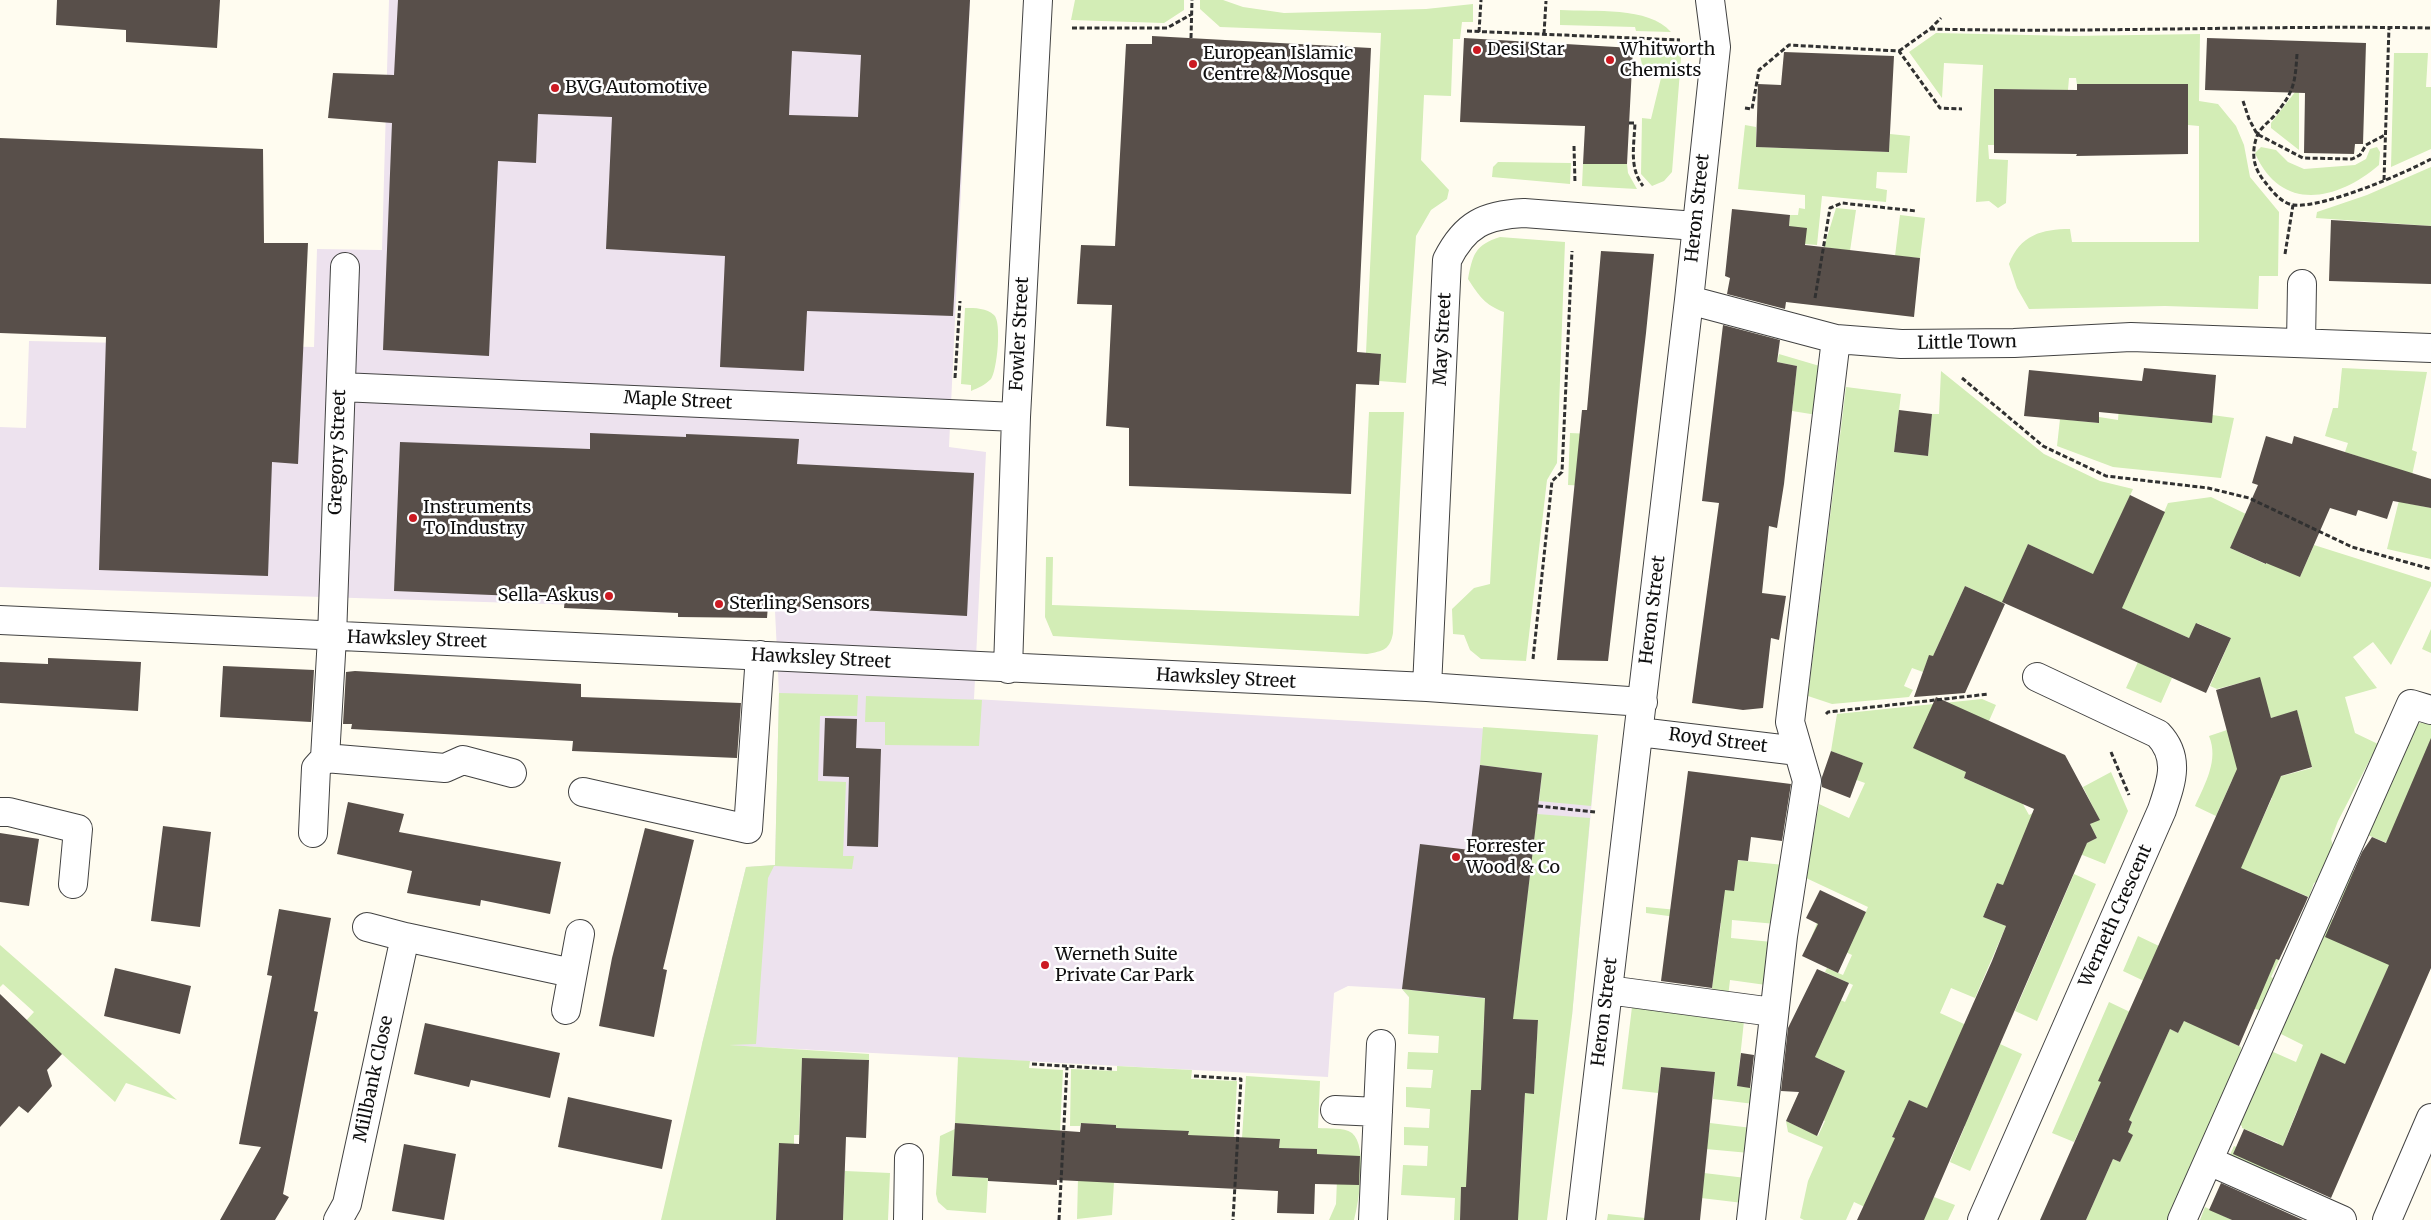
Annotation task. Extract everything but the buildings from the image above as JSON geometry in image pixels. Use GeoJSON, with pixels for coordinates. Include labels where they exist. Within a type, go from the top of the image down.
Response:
{"type":"FeatureCollection","features":[{"type":"Feature","properties":{"kind":"street","name":"Fowler Street"},"geometry":{"type":"LineString","coordinates":[[1008,669],[1016,417],[1038,0]]}},
{"type":"Feature","properties":{"kind":"street","name":"Heron Street"},"geometry":{"type":"LineString","coordinates":[[1581,1220],[1643,702],[1716,47],[1710,0]]}},
{"type":"Feature","properties":{"kind":"street","name":"May Street"},"geometry":{"type":"LineString","coordinates":[[1426,688],[1447,260],[1457,241],[1471,228],[1497,214],[1524,213],[1576,204],[1696,226]]}},
{"type":"Feature","properties":{"kind":"street","name":"Gregory Street"},"geometry":{"type":"LineString","coordinates":[[325,758],[332,637],[345,267]]}},
{"type":"Feature","properties":{"kind":"street"},"geometry":{"type":"LineString","coordinates":[[2301,343],[2302,284]]}},
{"type":"Feature","properties":{"kind":"street","name":"Little Town"},"geometry":{"type":"LineString","coordinates":[[1689,300],[1836,338],[1901,344],[1953,344],[2131,337],[2249,339],[2431,348]]}},
{"type":"Feature","properties":{"kind":"street"},"geometry":{"type":"LineString","coordinates":[[1751,1220],[1773,1012],[1807,781],[1790,722],[1836,338]]}},
{"type":"Feature","properties":{"kind":"street","name":"Maple Street"},"geometry":{"type":"LineString","coordinates":[[341,387],[1016,417]]}},
{"type":"Feature","properties":{"kind":"street","name":"Hawksley Street"},"geometry":{"type":"LineString","coordinates":[[0,620],[1426,688],[1643,702]]}},
{"type":"Feature","properties":{"kind":"street"},"geometry":{"type":"LineString","coordinates":[[583,792],[748,830],[760,655]]}},
{"type":"Feature","properties":{"kind":"street","name":"Werneth Crescent"},"geometry":{"type":"LineString","coordinates":[[1982,1220],[2158,819],[2174,775],[2173,758],[2165,741],[2158,734],[2037,677]]}},
{"type":"Feature","properties":{"kind":"street"},"geometry":{"type":"LineString","coordinates":[[2182,1220],[2412,704],[2431,710]]}},
{"type":"Feature","properties":{"kind":"street","name":"Royd Street"},"geometry":{"type":"LineString","coordinates":[[1639,732],[1798,751]]}},
{"type":"Feature","properties":{"kind":"street"},"geometry":{"type":"LineString","coordinates":[[313,833],[316,768],[325,758],[445,768],[463,760],[512,773]]}},
{"type":"Feature","properties":{"kind":"street"},"geometry":{"type":"LineString","coordinates":[[0,812],[9,812],[78,830],[72,884]]}},
{"type":"Feature","properties":{"kind":"street"},"geometry":{"type":"LineString","coordinates":[[367,927],[572,973]]}},
{"type":"Feature","properties":{"kind":"street"},"geometry":{"type":"LineString","coordinates":[[566,1010],[580,934]]}},
{"type":"Feature","properties":{"kind":"street","name":"Millbank Close"},"geometry":{"type":"LineString","coordinates":[[338,1220],[347,1204],[405,937]]}},
{"type":"Feature","properties":{"kind":"street"},"geometry":{"type":"LineString","coordinates":[[1608,990],[1773,1012]]}},
{"type":"Feature","properties":{"kind":"street"},"geometry":{"type":"LineString","coordinates":[[1373,1220],[1381,1044]]}},
{"type":"Feature","properties":{"kind":"street"},"geometry":{"type":"LineString","coordinates":[[1335,1110],[1378,1112]]}},
{"type":"Feature","properties":{"kind":"street"},"geometry":{"type":"LineString","coordinates":[[2387,1220],[2431,1118]]}},
{"type":"Feature","properties":{"kind":"street"},"geometry":{"type":"LineString","coordinates":[[908,1220],[909,1158]]}},
{"type":"Feature","properties":{"kind":"street"},"geometry":{"type":"LineString","coordinates":[[2209,1161],[2342,1220]]}},
{"type":"Feature","properties":{"kind":"path"},"geometry":{"type":"LineString","coordinates":[[1191,38],[1192,0]]}},
{"type":"Feature","properties":{"kind":"path"},"geometry":{"type":"LineString","coordinates":[[1479,32],[1481,0]]}},
{"type":"Feature","properties":{"kind":"path"},"geometry":{"type":"LineString","coordinates":[[1544,34],[1546,1]]}},
{"type":"Feature","properties":{"kind":"path"},"geometry":{"type":"LineString","coordinates":[[1064,28],[1168,28],[1192,14]]}},
{"type":"Feature","properties":{"kind":"path"},"geometry":{"type":"LineString","coordinates":[[1740,108],[1752,109],[1759,70],[1789,45],[1900,51],[1930,29],[1941,18]]}},
{"type":"Feature","properties":{"kind":"path"},"geometry":{"type":"LineString","coordinates":[[1930,29],[2102,31],[2324,26],[2431,28]]}},
{"type":"Feature","properties":{"kind":"path"},"geometry":{"type":"LineString","coordinates":[[2384,180],[2389,27]]}},
{"type":"Feature","properties":{"kind":"path"},"geometry":{"type":"LineString","coordinates":[[1467,31],[1683,40]]}},
{"type":"Feature","properties":{"kind":"path"},"geometry":{"type":"LineString","coordinates":[[1900,51],[1940,108],[1962,109]]}},
{"type":"Feature","properties":{"kind":"path"},"geometry":{"type":"LineString","coordinates":[[2297,54],[2294,87],[2275,114],[2257,134],[2252,159],[2263,180],[2280,198],[2293,205],[2313,204],[2384,180],[2431,159]]}},
{"type":"Feature","properties":{"kind":"path"},"geometry":{"type":"LineString","coordinates":[[2243,101],[2249,120],[2257,134],[2303,158],[2352,159],[2360,155],[2366,145],[2385,134]]}},
{"type":"Feature","properties":{"kind":"path"},"geometry":{"type":"LineString","coordinates":[[1629,122],[1635,123],[1633,164],[1636,178],[1649,191]]}},
{"type":"Feature","properties":{"kind":"path"},"geometry":{"type":"LineString","coordinates":[[1533,660],[1552,481],[1562,472],[1572,246],[1576,204],[1574,146]]}},
{"type":"Feature","properties":{"kind":"path"},"geometry":{"type":"LineString","coordinates":[[1815,300],[1830,208],[1842,203],[1916,212]]}},
{"type":"Feature","properties":{"kind":"path"},"geometry":{"type":"LineString","coordinates":[[2285,260],[2285,243],[2293,205]]}},
{"type":"Feature","properties":{"kind":"path"},"geometry":{"type":"LineString","coordinates":[[954,386],[960,302]]}},
{"type":"Feature","properties":{"kind":"path"},"geometry":{"type":"LineString","coordinates":[[1953,344],[1954,368],[1964,382],[2043,446],[2106,476],[2208,488],[2249,498],[2352,547],[2431,569]]}},
{"type":"Feature","properties":{"kind":"path"},"geometry":{"type":"LineString","coordinates":[[1798,751],[1828,712],[1989,694]]}},
{"type":"Feature","properties":{"kind":"path"},"geometry":{"type":"LineString","coordinates":[[2111,750],[2132,803]]}},
{"type":"Feature","properties":{"kind":"path"},"geometry":{"type":"LineString","coordinates":[[1538,806],[1602,812]]}},
{"type":"Feature","properties":{"kind":"path"},"geometry":{"type":"LineString","coordinates":[[1032,1064],[1113,1069]]}},
{"type":"Feature","properties":{"kind":"path"},"geometry":{"type":"LineString","coordinates":[[1059,1220],[1066,1067]]}},
{"type":"Feature","properties":{"kind":"path"},"geometry":{"type":"LineString","coordinates":[[1194,1076],[1241,1079],[1233,1220]]}},
{"type":"Feature","properties":{"kind":"shaded area"},"geometry":{"type":"Polygon","coordinates":[[[389,0],[970,0],[949,447],[986,452],[974,699],[1598,735],[1572,1016],[1409,997],[1402,989],[1348,986],[1334,993],[1328,1077],[702,1044],[746,867],[775,865],[779,693],[775,611],[0,587],[0,427],[26,428],[29,341],[314,347],[317,249],[382,250],[389,0]]]}},
{"type":"Feature","properties":{"kind":"green space"},"geometry":{"type":"Polygon","coordinates":[[[1075,0],[1184,0],[1184,10],[1164,23],[1071,20],[1075,0]]]}},
{"type":"Feature","properties":{"kind":"green space"},"geometry":{"type":"Polygon","coordinates":[[[1200,0],[1223,0],[1243,7],[1284,13],[1426,9],[1473,4],[1473,22],[1462,22],[1460,39],[1453,39],[1451,96],[1424,95],[1421,160],[1449,190],[1447,199],[1431,210],[1416,236],[1406,383],[1379,381],[1380,354],[1366,353],[1381,33],[1220,27],[1200,9],[1200,0]]]}},
{"type":"Feature","properties":{"kind":"green space"},"geometry":{"type":"Polygon","coordinates":[[[1560,10],[1635,14],[1661,24],[1671,32],[1636,31],[1635,27],[1560,25],[1560,10]]]}},
{"type":"Feature","properties":{"kind":"green space"},"geometry":{"type":"Polygon","coordinates":[[[1936,33],[2073,36],[2200,34],[2199,101],[2218,104],[2236,126],[2244,145],[2250,177],[2279,212],[2278,276],[2259,276],[2258,309],[2165,306],[2029,309],[2017,288],[2009,264],[2019,246],[2041,232],[2070,229],[2072,242],[2199,242],[2199,126],[2188,125],[2187,85],[2077,85],[2076,78],[2069,78],[2068,90],[1994,89],[1994,145],[1988,145],[1989,159],[2008,160],[2006,203],[1998,208],[1989,201],[1976,202],[1983,65],[1944,63],[1942,98],[1909,52],[1936,33]]]}},
{"type":"Feature","properties":{"kind":"green space"},"geometry":{"type":"Polygon","coordinates":[[[1637,42],[1682,46],[1672,172],[1664,181],[1652,186],[1641,174],[1642,118],[1651,119],[1661,78],[1643,69],[1637,42]]]}},
{"type":"Feature","properties":{"kind":"green space"},"geometry":{"type":"Polygon","coordinates":[[[2394,53],[2428,53],[2426,87],[2431,87],[2431,149],[2391,167],[2394,53]]]}},
{"type":"Feature","properties":{"kind":"green space"},"geometry":{"type":"Polygon","coordinates":[[[2299,87],[2299,150],[2271,128],[2271,123],[2299,87]]]}},
{"type":"Feature","properties":{"kind":"green space"},"geometry":{"type":"Polygon","coordinates":[[[1745,125],[1756,127],[1756,147],[1889,152],[1890,134],[1910,136],[1907,173],[1877,172],[1876,188],[1887,190],[1886,202],[1822,196],[1817,245],[1805,244],[1789,226],[1790,215],[1798,215],[1799,208],[1805,209],[1805,195],[1738,189],[1745,125]]]}},
{"type":"Feature","properties":{"kind":"green space"},"geometry":{"type":"Polygon","coordinates":[[[2261,147],[2276,150],[2288,162],[2304,169],[2355,165],[2366,159],[2370,149],[2377,147],[2380,152],[2379,165],[2346,187],[2328,193],[2311,195],[2295,193],[2279,185],[2266,172],[2255,153],[2261,147]]]}},
{"type":"Feature","properties":{"kind":"green space"},"geometry":{"type":"Polygon","coordinates":[[[1498,162],[1571,163],[1570,184],[1492,177],[1493,167],[1498,162]]]}},
{"type":"Feature","properties":{"kind":"green space"},"geometry":{"type":"Polygon","coordinates":[[[1583,164],[1627,164],[1628,173],[1637,189],[1582,186],[1583,164]]]}},
{"type":"Feature","properties":{"kind":"green space"},"geometry":{"type":"Polygon","coordinates":[[[2431,167],[2431,226],[2316,218],[2317,212],[2367,195],[2431,167]]]}},
{"type":"Feature","properties":{"kind":"green space"},"geometry":{"type":"Polygon","coordinates":[[[1836,208],[1856,210],[1850,251],[1824,247],[1836,208]]]}},
{"type":"Feature","properties":{"kind":"green space"},"geometry":{"type":"Polygon","coordinates":[[[1900,215],[1925,218],[1920,258],[1895,256],[1900,215]]]}},
{"type":"Feature","properties":{"kind":"green space"},"geometry":{"type":"Polygon","coordinates":[[[1500,237],[1565,242],[1557,463],[1547,480],[1526,661],[1481,659],[1470,650],[1464,635],[1453,634],[1452,609],[1474,588],[1490,584],[1504,312],[1483,299],[1468,279],[1476,252],[1485,243],[1500,237]]]}},
{"type":"Feature","properties":{"kind":"green space"},"geometry":{"type":"Polygon","coordinates":[[[965,308],[988,311],[994,315],[998,327],[998,347],[991,379],[971,391],[971,385],[961,384],[965,308]]]}},
{"type":"Feature","properties":{"kind":"green space"},"geometry":{"type":"Polygon","coordinates":[[[1779,354],[1823,367],[1817,415],[1792,411],[1797,366],[1777,362],[1779,354]]]}},
{"type":"Feature","properties":{"kind":"green space"},"geometry":{"type":"Polygon","coordinates":[[[2342,368],[2427,372],[2412,450],[2417,452],[2406,503],[2431,508],[2431,559],[2387,549],[2406,472],[2345,452],[2348,443],[2325,436],[2333,408],[2338,408],[2342,368]]]}},
{"type":"Feature","properties":{"kind":"green space"},"geometry":{"type":"Polygon","coordinates":[[[1941,371],[2044,454],[2100,481],[2133,489],[2115,528],[2150,545],[2168,503],[2211,497],[2246,514],[2230,548],[2265,564],[2281,530],[2300,577],[2314,545],[2431,582],[2431,586],[2391,665],[2373,642],[2353,657],[2377,688],[2345,697],[2355,733],[2378,744],[2338,821],[2331,839],[2334,850],[2322,879],[2314,883],[2309,897],[2280,885],[2251,947],[2279,960],[2271,977],[2276,980],[2263,1011],[2255,1009],[2210,1032],[2241,1047],[2240,1062],[2171,1220],[2086,1220],[2113,1159],[2120,1162],[2132,1135],[2128,1132],[2132,1122],[2092,1103],[2074,1142],[2052,1133],[2109,1002],[2130,1012],[2099,1081],[2138,1099],[2170,1029],[2178,1033],[2188,1011],[2241,866],[2272,798],[2232,780],[2216,816],[2195,806],[2212,763],[2212,745],[2209,736],[2227,730],[2267,780],[2312,768],[2297,711],[2271,718],[2259,678],[2217,689],[2210,686],[2231,638],[2197,623],[2189,638],[2122,608],[2084,570],[2028,544],[1996,618],[1980,610],[1986,595],[1965,586],[1933,656],[1929,656],[1923,672],[1912,668],[1904,686],[1913,690],[1909,697],[1832,704],[1808,696],[1846,387],[1901,394],[1894,452],[1928,456],[1932,414],[1939,414],[1941,371]]]}},
{"type":"Feature","properties":{"kind":"green space"},"geometry":{"type":"Polygon","coordinates":[[[2119,407],[2140,416],[2211,423],[2212,415],[2234,418],[2221,478],[2113,467],[2057,446],[2060,419],[2098,423],[2099,417],[2118,420],[2119,407]]]}},
{"type":"Feature","properties":{"kind":"green space"},"geometry":{"type":"Polygon","coordinates":[[[1369,412],[1404,412],[1393,633],[1390,643],[1385,649],[1367,654],[1053,636],[1045,617],[1046,557],[1053,557],[1052,605],[1359,616],[1369,412]]]}},
{"type":"Feature","properties":{"kind":"green space"},"geometry":{"type":"Polygon","coordinates":[[[1570,433],[1592,434],[1587,486],[1568,485],[1570,433]]]}},
{"type":"Feature","properties":{"kind":"green space"},"geometry":{"type":"Polygon","coordinates":[[[2431,629],[2431,653],[2422,649],[2431,629]]]}},
{"type":"Feature","properties":{"kind":"green space"},"geometry":{"type":"Polygon","coordinates":[[[2138,662],[2172,678],[2161,703],[2126,688],[2138,662]]]}},
{"type":"Feature","properties":{"kind":"green space"},"geometry":{"type":"Polygon","coordinates":[[[779,693],[858,695],[857,716],[820,716],[818,781],[846,782],[843,856],[854,856],[852,869],[774,866],[768,878],[756,1044],[729,1045],[869,1054],[869,1060],[802,1058],[799,1135],[794,1135],[794,1144],[779,1144],[776,1220],[661,1220],[746,867],[775,865],[779,693]]]}},
{"type":"Feature","properties":{"kind":"green space"},"geometry":{"type":"Polygon","coordinates":[[[866,696],[982,700],[979,746],[885,745],[885,722],[865,722],[866,696]]]}},
{"type":"Feature","properties":{"kind":"green space"},"geometry":{"type":"Polygon","coordinates":[[[1982,699],[1996,705],[1964,778],[2000,794],[2018,754],[2014,788],[2029,815],[2042,808],[2071,851],[2097,838],[2090,824],[2099,819],[2083,787],[2111,772],[2128,811],[2105,864],[2080,854],[2021,893],[1997,883],[1983,917],[2006,926],[1975,998],[1951,988],[1940,1013],[1964,1024],[1970,1114],[2000,1044],[2022,1054],[1970,1171],[1950,1162],[1965,1126],[1909,1100],[1892,1137],[1911,1145],[1880,1214],[1854,1202],[1846,1220],[1804,1220],[1800,1218],[1808,1181],[1823,1147],[1788,1132],[1786,1121],[1818,1136],[1825,1121],[1793,1106],[1804,1082],[1845,1071],[1815,1057],[1817,1052],[1789,1027],[1822,1042],[1830,1023],[1806,1012],[1817,989],[1845,1002],[1853,985],[1825,972],[1827,968],[1843,975],[1852,955],[1812,936],[1817,923],[1853,940],[1868,907],[1806,878],[1819,804],[1849,818],[1865,783],[1851,778],[1857,761],[1831,751],[1837,714],[1982,699]]]}},
{"type":"Feature","properties":{"kind":"green space"},"geometry":{"type":"Polygon","coordinates":[[[2428,720],[2431,721],[2431,760],[2397,948],[2328,1103],[2298,1108],[2284,1143],[2306,1153],[2291,1163],[2282,1183],[2228,1159],[2234,1146],[2269,1161],[2278,1143],[2242,1128],[2239,1124],[2271,1051],[2296,1062],[2303,1045],[2279,1033],[2329,918],[2334,920],[2342,903],[2338,897],[2351,870],[2390,887],[2387,843],[2365,834],[2413,726],[2428,720]]]}},
{"type":"Feature","properties":{"kind":"green space"},"geometry":{"type":"Polygon","coordinates":[[[1483,727],[1598,735],[1591,806],[1539,801],[1542,773],[1480,765],[1483,727]]]}},
{"type":"Feature","properties":{"kind":"green space"},"geometry":{"type":"Polygon","coordinates":[[[1537,814],[1590,818],[1572,1016],[1547,1220],[1514,1220],[1512,1189],[1461,1187],[1460,1220],[1454,1220],[1455,1198],[1401,1195],[1403,1165],[1427,1166],[1428,1146],[1404,1145],[1404,1127],[1429,1128],[1430,1109],[1406,1107],[1406,1087],[1431,1088],[1433,1070],[1407,1069],[1408,1052],[1438,1053],[1439,1036],[1408,1034],[1409,997],[1402,989],[1515,1002],[1537,814]],[[1484,1018],[1481,1090],[1469,1168],[1521,1170],[1525,1093],[1534,1093],[1538,1020],[1484,1018]]]}},
{"type":"Feature","properties":{"kind":"green space"},"geometry":{"type":"Polygon","coordinates":[[[1725,859],[1784,865],[1776,924],[1732,920],[1731,938],[1772,942],[1766,985],[1730,980],[1728,997],[1711,995],[1721,923],[1646,913],[1646,907],[1719,914],[1725,859]]]}},
{"type":"Feature","properties":{"kind":"green space"},"geometry":{"type":"Polygon","coordinates":[[[2074,874],[2096,884],[2037,1021],[2015,1011],[2074,874]]]}},
{"type":"Feature","properties":{"kind":"green space"},"geometry":{"type":"Polygon","coordinates":[[[2138,936],[2159,946],[2144,981],[2123,971],[2138,936]]]}},
{"type":"Feature","properties":{"kind":"green space"},"geometry":{"type":"Polygon","coordinates":[[[0,945],[177,1100],[126,1083],[115,1102],[62,1054],[13,1035],[34,1012],[3,984],[0,987],[0,945]]]}},
{"type":"Feature","properties":{"kind":"green space"},"geometry":{"type":"Polygon","coordinates":[[[1632,1007],[1744,1021],[1737,1086],[1756,1088],[1754,1104],[1713,1099],[1715,1072],[1661,1067],[1658,1093],[1622,1089],[1632,1007]]]}},
{"type":"Feature","properties":{"kind":"green space"},"geometry":{"type":"Polygon","coordinates":[[[958,1057],[1030,1061],[1029,1068],[1063,1070],[1060,1131],[955,1123],[958,1057]]]}},
{"type":"Feature","properties":{"kind":"green space"},"geometry":{"type":"Polygon","coordinates":[[[1117,1066],[1192,1070],[1191,1079],[1237,1081],[1234,1139],[1188,1136],[1189,1132],[1116,1128],[1116,1125],[1081,1123],[1080,1126],[1070,1126],[1071,1069],[1117,1071],[1117,1066]]]}},
{"type":"Feature","properties":{"kind":"green space"},"geometry":{"type":"Polygon","coordinates":[[[1246,1076],[1320,1081],[1318,1128],[1340,1129],[1352,1133],[1357,1140],[1360,1150],[1360,1188],[1354,1220],[1329,1220],[1336,1204],[1338,1155],[1317,1154],[1317,1149],[1279,1148],[1280,1139],[1242,1138],[1246,1076]]]}},
{"type":"Feature","properties":{"kind":"green space"},"geometry":{"type":"Polygon","coordinates":[[[1710,1123],[1752,1128],[1749,1153],[1706,1149],[1710,1123]]]}},
{"type":"Feature","properties":{"kind":"green space"},"geometry":{"type":"Polygon","coordinates":[[[955,1129],[952,1176],[988,1178],[986,1213],[947,1210],[938,1202],[936,1194],[940,1136],[955,1129]]]}},
{"type":"Feature","properties":{"kind":"green space"},"geometry":{"type":"Polygon","coordinates":[[[845,1171],[890,1173],[888,1220],[843,1220],[845,1171]]]}},
{"type":"Feature","properties":{"kind":"green space"},"geometry":{"type":"Polygon","coordinates":[[[1704,1173],[1746,1178],[1743,1203],[1701,1198],[1704,1173]]]}},
{"type":"Feature","properties":{"kind":"green space"},"geometry":{"type":"Polygon","coordinates":[[[1078,1178],[1114,1182],[1112,1215],[1077,1219],[1078,1178]]]}},
{"type":"Feature","properties":{"kind":"green space"},"geometry":{"type":"Polygon","coordinates":[[[1934,1197],[1955,1205],[1948,1220],[1923,1220],[1934,1197]]]}},
{"type":"Feature","properties":{"kind":"green space"},"geometry":{"type":"Polygon","coordinates":[[[2205,1207],[2232,1220],[2200,1220],[2205,1207]]]}},
{"type":"Feature","properties":{"kind":"green space"},"geometry":{"type":"Polygon","coordinates":[[[1608,1214],[1645,1218],[1645,1220],[1607,1220],[1608,1214]]]}},
{"type":"Feature","properties":{"kind":"place","name":"Desi Star"},"geometry":{"type":"Point","coordinates":[1477,50]}},
{"type":"Feature","properties":{"kind":"place","name":"Whitworth Chemists"},"geometry":{"type":"Point","coordinates":[1610,60]}},
{"type":"Feature","properties":{"kind":"place","name":"European Islamic Centre & Mosque"},"geometry":{"type":"Point","coordinates":[1193,64]}},
{"type":"Feature","properties":{"kind":"place","name":"BVG Automotive"},"geometry":{"type":"Point","coordinates":[555,88]}},
{"type":"Feature","properties":{"kind":"place","name":"Instruments To Industry"},"geometry":{"type":"Point","coordinates":[413,518]}},
{"type":"Feature","properties":{"kind":"place","name":"Sella-Askus"},"geometry":{"type":"Point","coordinates":[609,596]}},
{"type":"Feature","properties":{"kind":"place","name":"Sterling Sensors"},"geometry":{"type":"Point","coordinates":[719,604]}},
{"type":"Feature","properties":{"kind":"place","name":"Forrester Wood & Co"},"geometry":{"type":"Point","coordinates":[1456,857]}},
{"type":"Feature","properties":{"kind":"place","name":"Werneth Suite Private Car Park"},"geometry":{"type":"Point","coordinates":[1045,965]}}]}
